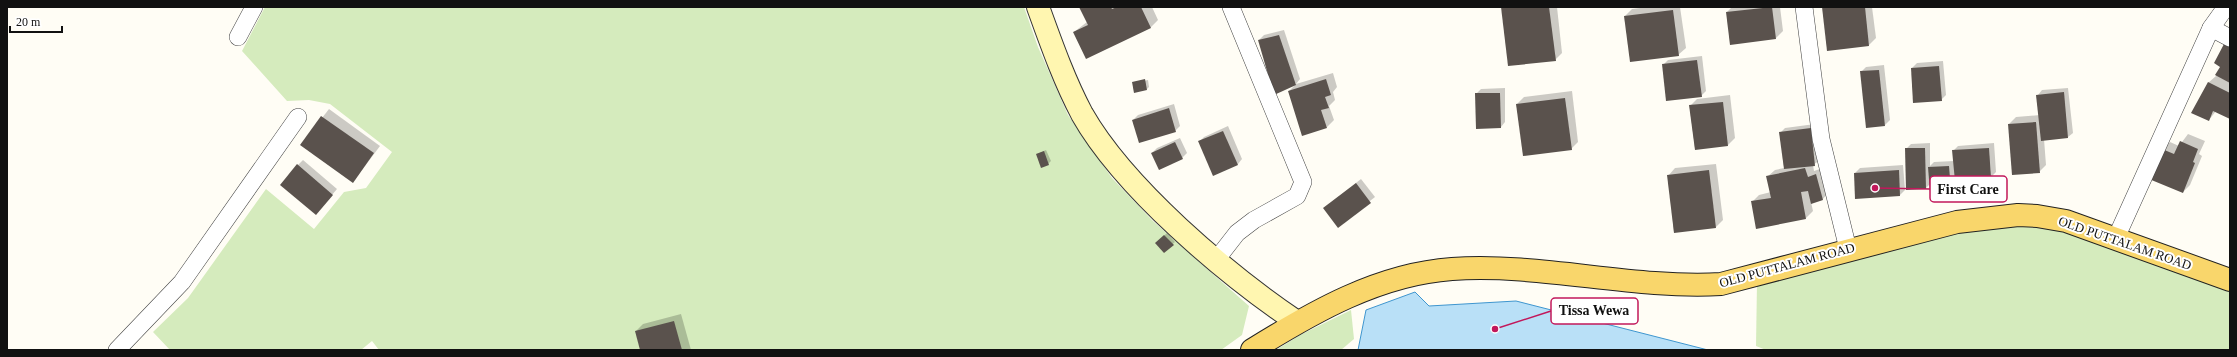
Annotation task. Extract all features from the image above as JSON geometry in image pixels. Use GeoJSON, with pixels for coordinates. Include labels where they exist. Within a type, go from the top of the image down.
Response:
{"type":"FeatureCollection","features":[{"type":"Feature","properties":{"kind":"main road"},"geometry":{"type":"LineString","coordinates":[[1038,7],[1061,69],[1091,128],[1109,152],[1136,183],[1171,219],[1216,260],[1297,322]]}},
{"type":"Feature","properties":{"kind":"main road","name":"OLD PUTTALAM ROAD"},"geometry":{"type":"LineString","coordinates":[[1252,350],[1297,322],[1358,292],[1392,281],[1451,269],[1517,270],[1627,281],[1700,285],[1721,284],[1768,273],[1848,249],[1957,222],[2018,215],[2053,218],[2116,238],[2230,280]]}},
{"type":"Feature","properties":{"kind":"street"},"geometry":{"type":"LineString","coordinates":[[238,36],[254,7]]}},
{"type":"Feature","properties":{"kind":"street"},"geometry":{"type":"LineString","coordinates":[[1216,260],[1237,233],[1254,220],[1297,196],[1303,182],[1231,7]]}},
{"type":"Feature","properties":{"kind":"street"},"geometry":{"type":"LineString","coordinates":[[1804,7],[1821,139],[1848,249]]}},
{"type":"Feature","properties":{"kind":"street"},"geometry":{"type":"LineString","coordinates":[[2116,238],[2211,28],[2226,7]]}},
{"type":"Feature","properties":{"kind":"street"},"geometry":{"type":"LineString","coordinates":[[2211,28],[2230,38]]}},
{"type":"Feature","properties":{"kind":"street"},"geometry":{"type":"LineString","coordinates":[[117,350],[182,282],[298,117]]}},
{"type":"Feature","properties":{"kind":"green space"},"geometry":{"type":"Polygon","coordinates":[[[265,7],[1024,7],[1038,47],[1068,115],[1112,178],[1153,221],[1249,306],[1242,335],[1221,350],[379,350],[372,341],[361,350],[170,350],[153,332],[188,298],[266,189],[314,229],[344,192],[366,188],[392,152],[330,104],[309,100],[287,101],[242,51],[265,7]]]}},
{"type":"Feature","properties":{"kind":"green space"},"geometry":{"type":"Polygon","coordinates":[[[2048,224],[2230,289],[2230,350],[1766,350],[1756,346],[1757,283],[1853,256],[1979,228],[2048,224]]]}},
{"type":"Feature","properties":{"kind":"green space"},"geometry":{"type":"Polygon","coordinates":[[[1351,310],[1354,339],[1341,350],[1276,350],[1300,335],[1351,310]]]}},
{"type":"Feature","properties":{"kind":"water"},"geometry":{"type":"Polygon","coordinates":[[[1415,292],[1429,306],[1516,301],[1708,350],[1358,350],[1366,310],[1415,292]]]}},
{"type":"Feature","properties":{"kind":"building"},"geometry":{"type":"Polygon","coordinates":[[[1079,7],[1111,7],[1112,9],[1117,7],[1141,7],[1151,28],[1086,59],[1073,32],[1088,25],[1079,7]]]}},
{"type":"Feature","properties":{"kind":"building"},"geometry":{"type":"Polygon","coordinates":[[[1501,7],[1549,7],[1556,61],[1508,66],[1501,7]]]}},
{"type":"Feature","properties":{"kind":"building"},"geometry":{"type":"Polygon","coordinates":[[[1772,7],[1776,39],[1730,45],[1726,12],[1772,7]]]}},
{"type":"Feature","properties":{"kind":"building"},"geometry":{"type":"Polygon","coordinates":[[[1822,7],[1865,7],[1869,46],[1827,51],[1822,7]]]}},
{"type":"Feature","properties":{"kind":"building"},"geometry":{"type":"Polygon","coordinates":[[[1673,10],[1679,56],[1630,62],[1624,16],[1673,10]]]}},
{"type":"Feature","properties":{"kind":"building"},"geometry":{"type":"Polygon","coordinates":[[[1279,35],[1296,85],[1274,95],[1258,40],[1279,35]]]}},
{"type":"Feature","properties":{"kind":"building"},"geometry":{"type":"Polygon","coordinates":[[[2224,44],[2230,47],[2230,83],[2215,75],[2220,67],[2214,63],[2224,44]]]}},
{"type":"Feature","properties":{"kind":"building"},"geometry":{"type":"Polygon","coordinates":[[[1697,60],[1702,97],[1666,101],[1662,64],[1697,60]]]}},
{"type":"Feature","properties":{"kind":"building"},"geometry":{"type":"Polygon","coordinates":[[[1939,66],[1942,101],[1913,103],[1911,68],[1939,66]]]}},
{"type":"Feature","properties":{"kind":"building"},"geometry":{"type":"Polygon","coordinates":[[[1879,70],[1885,126],[1866,128],[1860,71],[1879,70]]]}},
{"type":"Feature","properties":{"kind":"building"},"geometry":{"type":"Polygon","coordinates":[[[1145,79],[1147,90],[1134,93],[1132,82],[1145,79]]]}},
{"type":"Feature","properties":{"kind":"building"},"geometry":{"type":"Polygon","coordinates":[[[1326,79],[1331,95],[1325,97],[1329,108],[1321,110],[1327,128],[1302,136],[1288,91],[1326,79]]]}},
{"type":"Feature","properties":{"kind":"building"},"geometry":{"type":"Polygon","coordinates":[[[2208,82],[2230,93],[2230,119],[2213,111],[2209,121],[2191,113],[2208,82]]]}},
{"type":"Feature","properties":{"kind":"building"},"geometry":{"type":"Polygon","coordinates":[[[2064,92],[2068,138],[2041,141],[2036,95],[2064,92]]]}},
{"type":"Feature","properties":{"kind":"building"},"geometry":{"type":"Polygon","coordinates":[[[1475,93],[1500,93],[1501,128],[1476,129],[1475,93]]]}},
{"type":"Feature","properties":{"kind":"building"},"geometry":{"type":"Polygon","coordinates":[[[1565,98],[1572,150],[1523,156],[1516,104],[1565,98]]]}},
{"type":"Feature","properties":{"kind":"building"},"geometry":{"type":"Polygon","coordinates":[[[1723,102],[1728,146],[1695,150],[1689,105],[1723,102]]]}},
{"type":"Feature","properties":{"kind":"building"},"geometry":{"type":"Polygon","coordinates":[[[1169,108],[1176,132],[1139,143],[1132,120],[1169,108]]]}},
{"type":"Feature","properties":{"kind":"building"},"geometry":{"type":"Polygon","coordinates":[[[321,116],[374,153],[353,183],[300,145],[321,116]]]}},
{"type":"Feature","properties":{"kind":"building"},"geometry":{"type":"Polygon","coordinates":[[[2036,122],[2040,173],[2012,175],[2008,124],[2036,122]]]}},
{"type":"Feature","properties":{"kind":"building"},"geometry":{"type":"Polygon","coordinates":[[[1811,128],[1815,166],[1784,169],[1779,132],[1811,128]]]}},
{"type":"Feature","properties":{"kind":"building"},"geometry":{"type":"Polygon","coordinates":[[[1223,131],[1238,165],[1213,176],[1198,141],[1223,131]]]}},
{"type":"Feature","properties":{"kind":"building"},"geometry":{"type":"Polygon","coordinates":[[[2180,141],[2198,149],[2193,162],[2195,163],[2183,193],[2149,179],[2162,149],[2174,154],[2180,141]]]}},
{"type":"Feature","properties":{"kind":"building"},"geometry":{"type":"Polygon","coordinates":[[[1175,142],[1183,159],[1159,170],[1151,153],[1175,142]]]}},
{"type":"Feature","properties":{"kind":"building"},"geometry":{"type":"Polygon","coordinates":[[[1905,148],[1925,148],[1926,189],[1906,190],[1905,148]]]}},
{"type":"Feature","properties":{"kind":"building"},"geometry":{"type":"Polygon","coordinates":[[[1989,148],[1991,178],[1955,181],[1952,150],[1989,148]]]}},
{"type":"Feature","properties":{"kind":"building"},"geometry":{"type":"Polygon","coordinates":[[[1044,151],[1049,165],[1041,168],[1036,154],[1044,151]]]}},
{"type":"Feature","properties":{"kind":"building"},"geometry":{"type":"Polygon","coordinates":[[[297,164],[333,195],[316,215],[280,185],[297,164]]]}},
{"type":"Feature","properties":{"kind":"building"},"geometry":{"type":"Polygon","coordinates":[[[1949,166],[1951,191],[1930,192],[1928,167],[1949,166]]]}},
{"type":"Feature","properties":{"kind":"building"},"geometry":{"type":"Polygon","coordinates":[[[1805,168],[1808,177],[1816,174],[1823,200],[1811,204],[1808,191],[1801,192],[1806,219],[1756,229],[1751,201],[1771,198],[1766,176],[1805,168]]]}},
{"type":"Feature","properties":{"kind":"building"},"geometry":{"type":"Polygon","coordinates":[[[1709,170],[1716,228],[1674,233],[1667,175],[1709,170]]]}},
{"type":"Feature","properties":{"kind":"building"},"geometry":{"type":"Polygon","coordinates":[[[1899,170],[1900,196],[1855,199],[1854,173],[1899,170]]]}},
{"type":"Feature","properties":{"kind":"building"},"geometry":{"type":"Polygon","coordinates":[[[1356,183],[1371,203],[1338,228],[1323,208],[1356,183]]]}},
{"type":"Feature","properties":{"kind":"building"},"geometry":{"type":"Polygon","coordinates":[[[1164,235],[1174,245],[1164,253],[1155,243],[1164,235]]]}},
{"type":"Feature","properties":{"kind":"building"},"geometry":{"type":"Polygon","coordinates":[[[674,321],[682,350],[640,350],[635,331],[674,321]]]}},
{"type":"Feature","properties":{"kind":"place","name":"First Care"},"geometry":{"type":"Point","coordinates":[1875,188]}},
{"type":"Feature","properties":{"kind":"place","name":"Tissa Wewa"},"geometry":{"type":"Point","coordinates":[1495,329]}}]}
